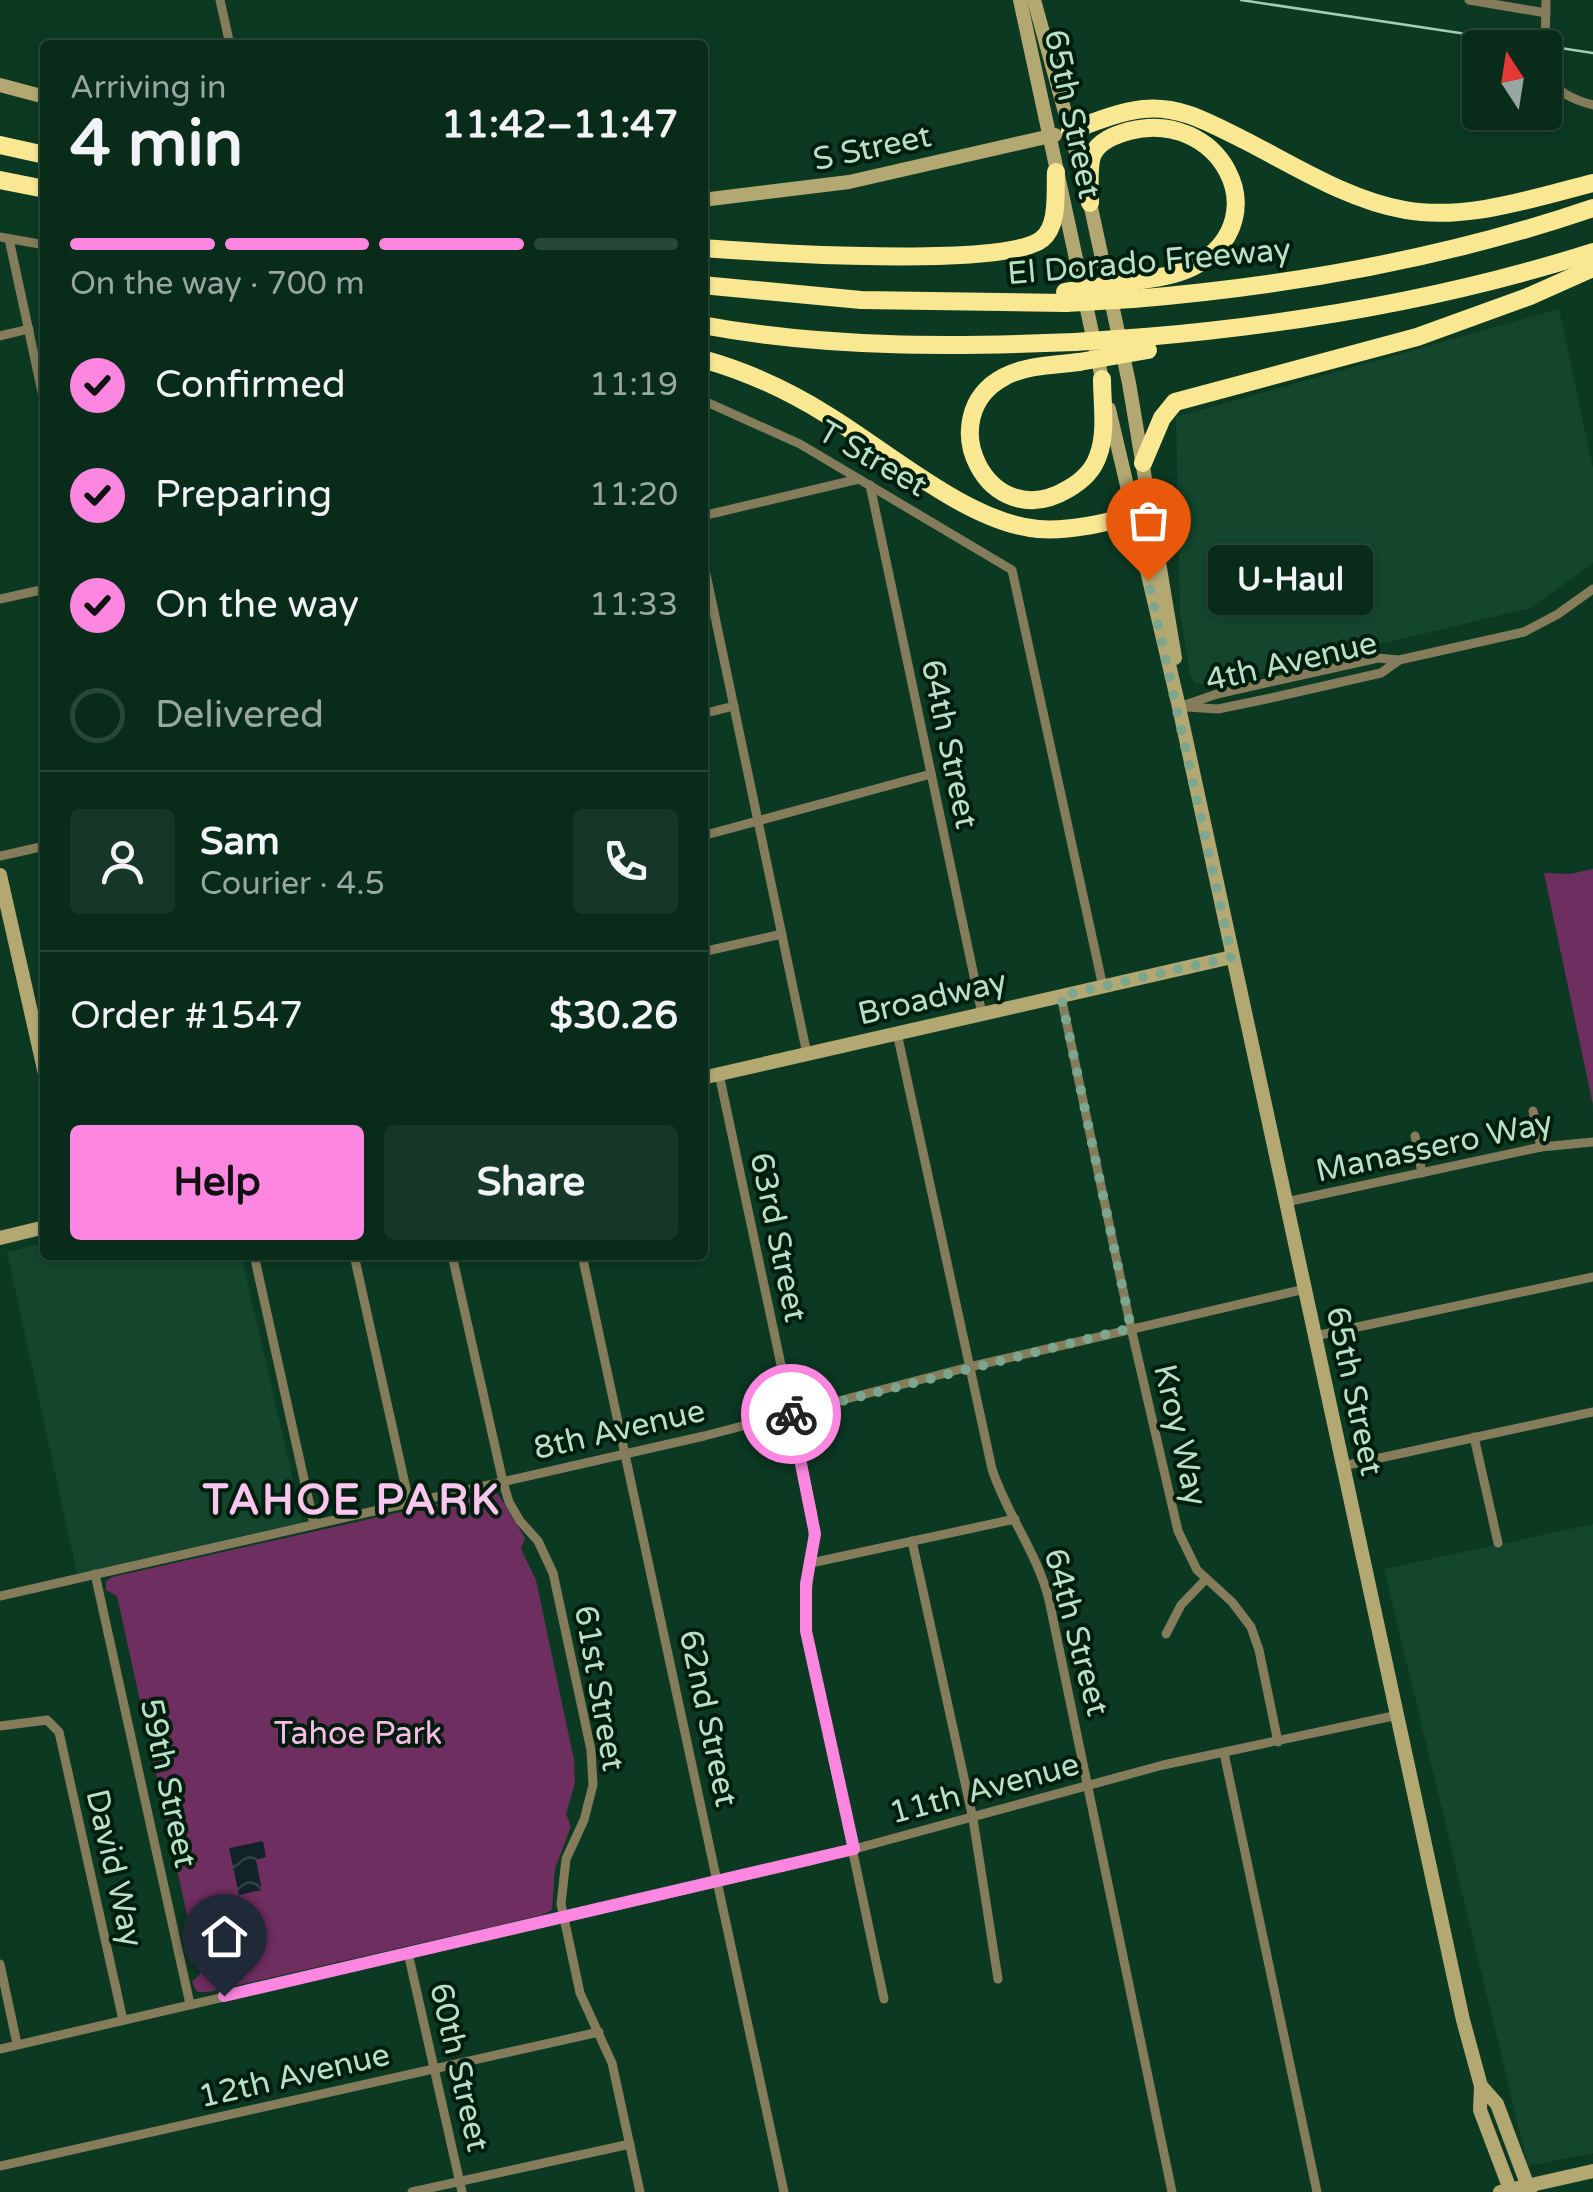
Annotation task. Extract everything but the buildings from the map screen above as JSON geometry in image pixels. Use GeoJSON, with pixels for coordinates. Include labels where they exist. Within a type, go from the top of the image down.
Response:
{"type":"FeatureCollection","features":[{"type":"Feature","properties":{"kind":"highway"},"geometry":{"type":"LineString","coordinates":[[1070,131],[1145,109],[1193,115],[1332,185],[1406,210],[1444,212],[1487,207],[1593,183]]}},
{"type":"Feature","properties":{"kind":"highway"},"geometry":{"type":"LineString","coordinates":[[1090,203],[1092,157],[1098,148],[1116,134],[1150,125],[1178,129],[1193,136],[1215,152],[1230,176],[1234,208],[1217,247],[1186,270],[1132,291]]}},
{"type":"Feature","properties":{"kind":"highway"},"geometry":{"type":"LineString","coordinates":[[0,146],[40,154]]}},
{"type":"Feature","properties":{"kind":"highway"},"geometry":{"type":"LineString","coordinates":[[708,248],[883,256],[976,253],[1033,244],[1050,231],[1056,172]]}},
{"type":"Feature","properties":{"kind":"highway"},"geometry":{"type":"LineString","coordinates":[[0,180],[40,188]]}},
{"type":"Feature","properties":{"kind":"highway","name":"El Dorado Freeway"},"geometry":{"type":"LineString","coordinates":[[708,286],[860,300],[973,304],[1132,291],[1217,292],[1348,272],[1476,244],[1593,208]]}},
{"type":"Feature","properties":{"kind":"highway"},"geometry":{"type":"LineString","coordinates":[[708,326],[848,342],[1077,352],[1404,302],[1494,282],[1593,252]]}},
{"type":"Feature","properties":{"kind":"highway"},"geometry":{"type":"LineString","coordinates":[[1143,463],[1162,418],[1174,402],[1418,336],[1530,296],[1593,268]]}},
{"type":"Feature","properties":{"kind":"highway"},"geometry":{"type":"LineString","coordinates":[[1077,352],[1005,376],[988,389],[972,420],[972,450],[981,472],[1002,493],[1041,499],[1064,492],[1088,474],[1101,447],[1102,379]]}},
{"type":"Feature","properties":{"kind":"highway"},"geometry":{"type":"LineString","coordinates":[[708,361],[772,385],[826,413],[973,510],[1004,522],[1036,529],[1069,529],[1152,511]]}},
{"type":"Feature","properties":{"kind":"main road","name":"65th Street"},"geometry":{"type":"LineString","coordinates":[[1020,0],[1132,516],[1179,707],[1467,2037],[1481,2086],[1480,2110],[1507,2191]]}},
{"type":"Feature","properties":{"kind":"main road","name":"65th Street"},"geometry":{"type":"LineString","coordinates":[[1034,0],[1090,203],[1129,383],[1175,656],[1179,707]]}},
{"type":"Feature","properties":{"kind":"main road"},"geometry":{"type":"LineString","coordinates":[[0,85],[40,96]]}},
{"type":"Feature","properties":{"kind":"main road","name":"S Street"},"geometry":{"type":"LineString","coordinates":[[708,199],[849,182],[1070,131]]}},
{"type":"Feature","properties":{"kind":"main road"},"geometry":{"type":"LineString","coordinates":[[0,874],[40,1052]]}},
{"type":"Feature","properties":{"kind":"main road","name":"Broadway"},"geometry":{"type":"LineString","coordinates":[[708,1077],[1232,957]]}},
{"type":"Feature","properties":{"kind":"main road"},"geometry":{"type":"LineString","coordinates":[[0,1238],[40,1228]]}},
{"type":"Feature","properties":{"kind":"main road","name":"65th Street"},"geometry":{"type":"LineString","coordinates":[[1481,2086],[1497,2104],[1529,2189]]}},
{"type":"Feature","properties":{"kind":"main road"},"geometry":{"type":"LineString","coordinates":[[1507,2191],[1593,2172]]}},
{"type":"Feature","properties":{"kind":"street"},"geometry":{"type":"LineString","coordinates":[[220,0],[229,40]]}},
{"type":"Feature","properties":{"kind":"street"},"geometry":{"type":"LineString","coordinates":[[1469,0],[1546,13]]}},
{"type":"Feature","properties":{"kind":"street"},"geometry":{"type":"LineString","coordinates":[[1546,0],[1546,30]]}},
{"type":"Feature","properties":{"kind":"street"},"geometry":{"type":"LineString","coordinates":[[1562,91],[1593,105]]}},
{"type":"Feature","properties":{"kind":"street"},"geometry":{"type":"LineString","coordinates":[[40,244],[4,238],[40,384]]}},
{"type":"Feature","properties":{"kind":"street"},"geometry":{"type":"LineString","coordinates":[[0,336],[28,330]]}},
{"type":"Feature","properties":{"kind":"street","name":"T Street"},"geometry":{"type":"LineString","coordinates":[[708,403],[766,427],[1012,570],[1103,986]]}},
{"type":"Feature","properties":{"kind":"street"},"geometry":{"type":"LineString","coordinates":[[708,515],[859,479]]}},
{"type":"Feature","properties":{"kind":"street","name":"64th Street"},"geometry":{"type":"LineString","coordinates":[[870,485],[982,1014]]}},
{"type":"Feature","properties":{"kind":"street"},"geometry":{"type":"LineString","coordinates":[[708,583],[807,1054]]}},
{"type":"Feature","properties":{"kind":"street","name":"4th Avenue"},"geometry":{"type":"LineString","coordinates":[[1179,707],[1218,694],[1378,658],[1399,660],[1524,632],[1593,589]]}},
{"type":"Feature","properties":{"kind":"street"},"geometry":{"type":"LineString","coordinates":[[0,599],[40,590]]}},
{"type":"Feature","properties":{"kind":"street","name":"4th Avenue"},"geometry":{"type":"LineString","coordinates":[[1179,707],[1218,710],[1381,673],[1399,660]]}},
{"type":"Feature","properties":{"kind":"street"},"geometry":{"type":"LineString","coordinates":[[708,712],[734,706]]}},
{"type":"Feature","properties":{"kind":"street"},"geometry":{"type":"LineString","coordinates":[[708,834],[931,774]]}},
{"type":"Feature","properties":{"kind":"street"},"geometry":{"type":"LineString","coordinates":[[0,856],[40,847]]}},
{"type":"Feature","properties":{"kind":"street"},"geometry":{"type":"LineString","coordinates":[[708,951],[782,934]]}},
{"type":"Feature","properties":{"kind":"street","name":"Kroy Way"},"geometry":{"type":"LineString","coordinates":[[1061,996],[1181,1542],[1206,1580],[1232,1602],[1251,1628],[1278,1742]]}},
{"type":"Feature","properties":{"kind":"street","name":"64th Street"},"geometry":{"type":"LineString","coordinates":[[897,1033],[992,1468],[1045,1584],[1172,2192]]}},
{"type":"Feature","properties":{"kind":"street","name":"63rd Street"},"geometry":{"type":"LineString","coordinates":[[719,1074],[813,1515],[812,1564],[804,1607],[806,1631],[884,1999]]}},
{"type":"Feature","properties":{"kind":"street"},"geometry":{"type":"LineString","coordinates":[[1533,1111],[1541,1147]]}},
{"type":"Feature","properties":{"kind":"street"},"geometry":{"type":"LineString","coordinates":[[1415,1136],[1422,1173]]}},
{"type":"Feature","properties":{"kind":"street","name":"Manassero Way"},"geometry":{"type":"LineString","coordinates":[[1286,1202],[1541,1147],[1593,1142]]}},
{"type":"Feature","properties":{"kind":"street"},"geometry":{"type":"LineString","coordinates":[[255,1260],[314,1524]]}},
{"type":"Feature","properties":{"kind":"street"},"geometry":{"type":"LineString","coordinates":[[355,1260],[409,1502]]}},
{"type":"Feature","properties":{"kind":"street","name":"61st Street"},"geometry":{"type":"LineString","coordinates":[[453,1260],[503,1482],[509,1502],[538,1541],[552,1572],[593,1760],[594,1786],[589,1806],[572,1840],[561,1882],[563,1918],[580,1993],[612,2064],[640,2192]]}},
{"type":"Feature","properties":{"kind":"street","name":"62nd Street"},"geometry":{"type":"LineString","coordinates":[[583,1260],[784,2192]]}},
{"type":"Feature","properties":{"kind":"street"},"geometry":{"type":"LineString","coordinates":[[1315,1336],[1593,1276]]}},
{"type":"Feature","properties":{"kind":"street","name":"8th Avenue"},"geometry":{"type":"LineString","coordinates":[[0,1596],[626,1454],[970,1367],[1305,1289]]}},
{"type":"Feature","properties":{"kind":"street"},"geometry":{"type":"LineString","coordinates":[[1344,1466],[1593,1412]]}},
{"type":"Feature","properties":{"kind":"street"},"geometry":{"type":"LineString","coordinates":[[1474,1438],[1498,1543]]}},
{"type":"Feature","properties":{"kind":"street"},"geometry":{"type":"LineString","coordinates":[[812,1564],[1014,1519]]}},
{"type":"Feature","properties":{"kind":"street"},"geometry":{"type":"LineString","coordinates":[[912,1541],[973,1818],[998,1979]]}},
{"type":"Feature","properties":{"kind":"street","name":"59th Street"},"geometry":{"type":"LineString","coordinates":[[95,1574],[190,2004]]}},
{"type":"Feature","properties":{"kind":"street"},"geometry":{"type":"LineString","coordinates":[[1166,1634],[1181,1605],[1206,1580]]}},
{"type":"Feature","properties":{"kind":"street","name":"11th Avenue"},"geometry":{"type":"LineString","coordinates":[[0,2049],[854,1849],[1163,1765],[1398,1715]]}},
{"type":"Feature","properties":{"kind":"street","name":"David Way"},"geometry":{"type":"LineString","coordinates":[[0,1726],[39,1719],[57,1728],[123,2020]]}},
{"type":"Feature","properties":{"kind":"street"},"geometry":{"type":"LineString","coordinates":[[1224,1753],[1317,2192]]}},
{"type":"Feature","properties":{"kind":"street","name":"60th Street"},"geometry":{"type":"LineString","coordinates":[[408,1953],[461,2187]]}},
{"type":"Feature","properties":{"kind":"street"},"geometry":{"type":"LineString","coordinates":[[0,1964],[18,2044]]}},
{"type":"Feature","properties":{"kind":"street","name":"12th Avenue"},"geometry":{"type":"LineString","coordinates":[[0,2166],[599,2032]]}},
{"type":"Feature","properties":{"kind":"street"},"geometry":{"type":"LineString","coordinates":[[412,2192],[461,2187],[630,2144]]}},
{"type":"Feature","properties":{"kind":"shaded area"},"geometry":{"type":"Polygon","coordinates":[[[1559,309],[1593,468],[1593,563],[1531,608],[1276,669],[1207,684],[1195,683],[1190,675],[1180,613],[1176,417],[1559,309]]]}},
{"type":"Feature","properties":{"kind":"shaded area"},"geometry":{"type":"Polygon","coordinates":[[[40,1244],[40,1260],[242,1260],[303,1523],[77,1574],[7,1252],[40,1244]]]}},
{"type":"Feature","properties":{"kind":"shaded area"},"geometry":{"type":"Polygon","coordinates":[[[1593,1524],[1593,2153],[1528,2166],[1384,1569],[1593,1524]]]}},
{"type":"Feature","properties":{"kind":"green space"},"geometry":{"type":"Polygon","coordinates":[[[1593,869],[1593,1105],[1544,873],[1570,874],[1593,869]]]}},
{"type":"Feature","properties":{"kind":"green space","name":"Tahoe Park"},"geometry":{"type":"Polygon","coordinates":[[[490,1492],[498,1494],[525,1538],[521,1549],[536,1580],[574,1760],[575,1783],[566,1814],[571,1826],[555,1869],[552,1910],[197,1992],[192,1982],[200,1974],[117,1596],[106,1590],[106,1581],[490,1492]]]}},
{"type":"Feature","properties":{"kind":"water"},"geometry":{"type":"Polygon","coordinates":[[[263,1841],[266,1857],[256,1860],[262,1890],[239,1895],[229,1848],[263,1841]]]}},
{"type":"Feature","properties":{"kind":"tram line"},"geometry":{"type":"LineString","coordinates":[[1241,0],[1593,53]]}},
{"type":"Feature","properties":{"kind":"way so far"},"geometry":{"type":"LineString","coordinates":[[791,1414],[1131,1328],[1061,996],[1232,957],[1148,580]]}},
{"type":"Feature","properties":{"kind":"place","name":"U-Haul"},"geometry":{"type":"Point","coordinates":[1148,580]}},
{"type":"Feature","properties":{"kind":"district","name":"TAHOE PARK"},"geometry":{"type":"Point","coordinates":[352,1499]}},
{"type":"Feature","properties":{"kind":"route"},"geometry":{"type":"LineString","coordinates":[[224,1996],[854,1849],[806,1631],[806,1584],[815,1534],[791,1414]]}}]}
